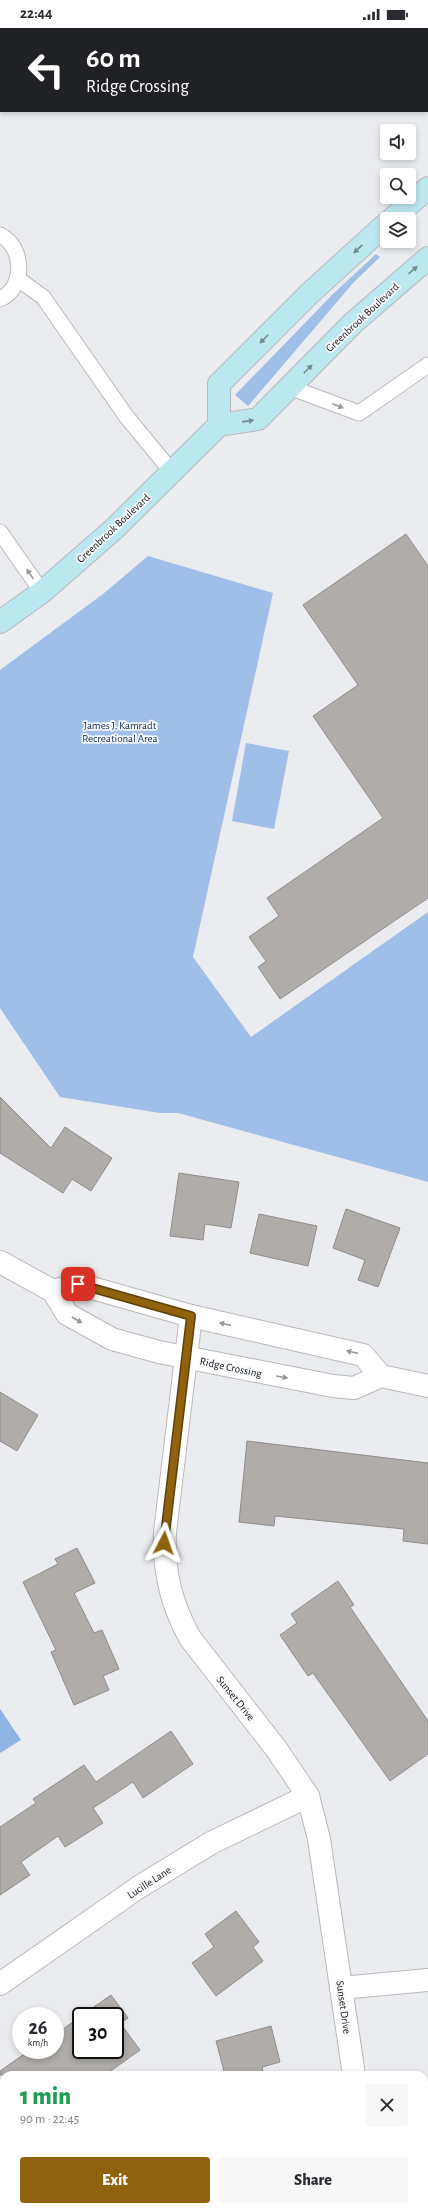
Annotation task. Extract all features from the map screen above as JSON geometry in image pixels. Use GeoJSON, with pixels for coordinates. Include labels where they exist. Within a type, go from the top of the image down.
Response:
{"type":"FeatureCollection","features":[{"type":"Feature","properties":{"kind":"main road"},"geometry":{"type":"LineString","coordinates":[[400,212],[428,188]]}},
{"type":"Feature","properties":{"kind":"main road"},"geometry":{"type":"LineString","coordinates":[[219,425],[219,384],[309,294],[380,229]]}},
{"type":"Feature","properties":{"kind":"main road","name":"Greenbrook Boulevard"},"geometry":{"type":"LineString","coordinates":[[1,619],[42,592],[114,529],[219,425],[258,419],[353,323],[428,258]]}},
{"type":"Feature","properties":{"kind":"street","name":"Ridge Crossing"},"geometry":{"type":"LineString","coordinates":[[0,1262],[53,1291],[67,1314],[112,1339],[186,1358],[333,1386],[354,1388],[381,1376]]}},
{"type":"Feature","properties":{"kind":"street"},"geometry":{"type":"LineString","coordinates":[[53,1291],[78,1284],[191,1316],[363,1355],[381,1376],[428,1386]]}},
{"type":"Feature","properties":{"kind":"street","name":"Sunset Drive"},"geometry":{"type":"LineString","coordinates":[[191,1316],[165,1532],[164,1554],[172,1598],[180,1620],[190,1638],[277,1750],[308,1796],[319,1839],[353,2071]]}},
{"type":"Feature","properties":{"kind":"street","name":"Lucille Lane"},"geometry":{"type":"LineString","coordinates":[[0,1984],[139,1887],[211,1843],[308,1796]]}},
{"type":"Feature","properties":{"kind":"street"},"geometry":{"type":"LineString","coordinates":[[341,1988],[428,1980]]}},
{"type":"Feature","properties":{"kind":"lane"},"geometry":{"type":"LineString","coordinates":[[0,234],[12,244],[18,255],[20,266],[18,279],[12,290],[0,299]]}},
{"type":"Feature","properties":{"kind":"lane"},"geometry":{"type":"LineString","coordinates":[[18,279],[43,297],[126,416],[172,472]]}},
{"type":"Feature","properties":{"kind":"lane"},"geometry":{"type":"LineString","coordinates":[[289,387],[359,413],[428,365]]}},
{"type":"Feature","properties":{"kind":"lane"},"geometry":{"type":"LineString","coordinates":[[0,532],[42,592]]}},
{"type":"Feature","properties":{"kind":"green space"},"geometry":{"type":"Polygon","coordinates":[[[376,254],[380,257],[354,282],[248,406],[235,395],[332,295],[376,254]]]}},
{"type":"Feature","properties":{"kind":"green space","name":"James J. Kamradt Recreational Area"},"geometry":{"type":"Polygon","coordinates":[[[148,556],[273,593],[193,957],[251,1037],[428,912],[428,1182],[178,1113],[160,1113],[60,1097],[0,1008],[0,670],[103,594],[148,556]]]}},
{"type":"Feature","properties":{"kind":"green space"},"geometry":{"type":"Polygon","coordinates":[[[246,743],[289,751],[274,829],[232,821],[246,743]]]}},
{"type":"Feature","properties":{"kind":"shaded area"},"geometry":{"type":"Polygon","coordinates":[[[0,1709],[21,1740],[0,1753],[0,1709]]]}},
{"type":"Feature","properties":{"kind":"building"},"geometry":{"type":"Polygon","coordinates":[[[406,534],[428,566],[428,898],[280,999],[258,967],[266,961],[249,937],[279,916],[267,898],[383,818],[313,716],[358,685],[303,605],[406,534]]]}},
{"type":"Feature","properties":{"kind":"building"},"geometry":{"type":"Polygon","coordinates":[[[0,1097],[51,1148],[65,1127],[112,1158],[91,1191],[72,1179],[63,1193],[0,1153],[0,1097]]]}},
{"type":"Feature","properties":{"kind":"building"},"geometry":{"type":"Polygon","coordinates":[[[179,1173],[239,1182],[231,1228],[205,1224],[203,1240],[170,1236],[179,1173]]]}},
{"type":"Feature","properties":{"kind":"building"},"geometry":{"type":"Polygon","coordinates":[[[346,1209],[400,1228],[378,1287],[358,1280],[365,1260],[333,1248],[346,1209]]]}},
{"type":"Feature","properties":{"kind":"building"},"geometry":{"type":"Polygon","coordinates":[[[259,1214],[317,1226],[308,1266],[250,1253],[259,1214]]]}},
{"type":"Feature","properties":{"kind":"building"},"geometry":{"type":"Polygon","coordinates":[[[0,1392],[38,1415],[17,1451],[0,1441],[0,1392]]]}},
{"type":"Feature","properties":{"kind":"building"},"geometry":{"type":"Polygon","coordinates":[[[247,1441],[428,1463],[428,1544],[403,1541],[404,1529],[275,1516],[274,1526],[239,1522],[247,1441]]]}},
{"type":"Feature","properties":{"kind":"building"},"geometry":{"type":"Polygon","coordinates":[[[77,1548],[95,1583],[74,1593],[94,1633],[102,1630],[119,1669],[103,1676],[109,1690],[74,1705],[51,1652],[56,1650],[23,1582],[58,1564],[55,1559],[77,1548]]]}},
{"type":"Feature","properties":{"kind":"building"},"geometry":{"type":"Polygon","coordinates":[[[338,1581],[354,1605],[350,1607],[428,1721],[428,1754],[390,1781],[313,1673],[308,1676],[280,1635],[297,1623],[291,1614],[338,1581]]]}},
{"type":"Feature","properties":{"kind":"building"},"geometry":{"type":"Polygon","coordinates":[[[171,1731],[193,1764],[143,1798],[133,1782],[93,1808],[103,1823],[65,1847],[58,1836],[21,1862],[30,1875],[0,1895],[0,1827],[36,1803],[33,1799],[84,1765],[96,1782],[171,1731]]]}},
{"type":"Feature","properties":{"kind":"building"},"geometry":{"type":"Polygon","coordinates":[[[236,1911],[259,1942],[253,1947],[263,1961],[216,1996],[192,1963],[214,1947],[205,1934],[236,1911]]]}},
{"type":"Feature","properties":{"kind":"building"},"geometry":{"type":"Polygon","coordinates":[[[111,1995],[120,2007],[94,2007],[111,1995]]]}},
{"type":"Feature","properties":{"kind":"building"},"geometry":{"type":"Polygon","coordinates":[[[124,2013],[128,2018],[124,2020],[124,2013]]]}},
{"type":"Feature","properties":{"kind":"building"},"geometry":{"type":"Polygon","coordinates":[[[72,2023],[72,2059],[124,2059],[124,2028],[140,2050],[111,2071],[0,2071],[17,2059],[64,2059],[64,2028],[72,2023]]]}},
{"type":"Feature","properties":{"kind":"building"},"geometry":{"type":"Polygon","coordinates":[[[271,2026],[280,2062],[262,2067],[263,2071],[224,2071],[216,2041],[271,2026]]]}},
{"type":"Feature","properties":{"kind":"route"},"geometry":{"type":"LineString","coordinates":[[78,1284],[191,1316],[164,1543]]}}]}
